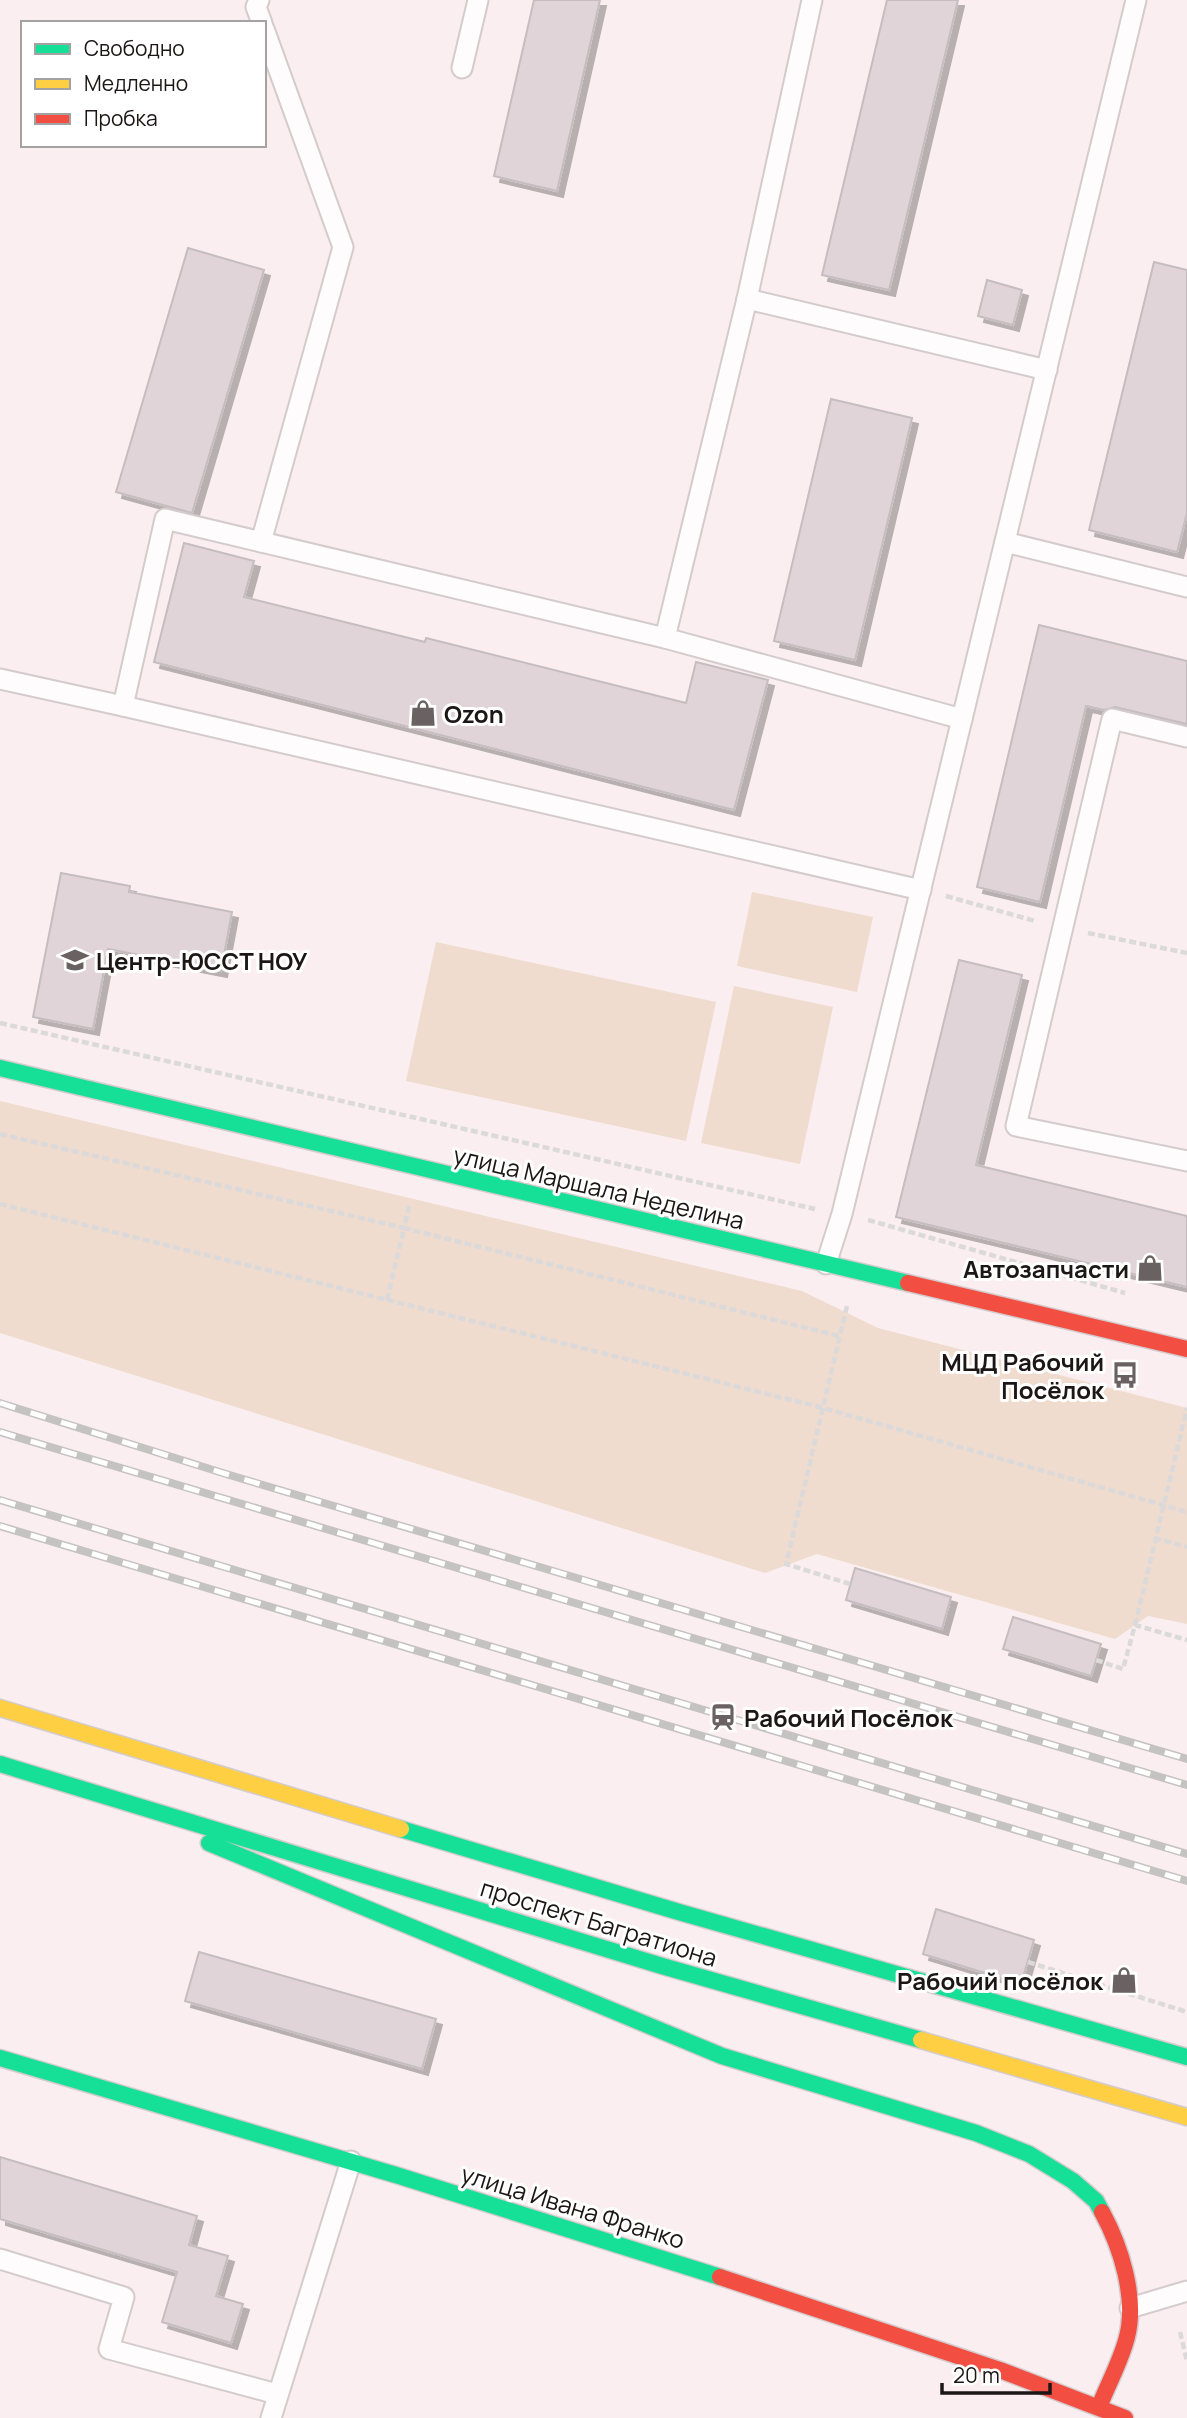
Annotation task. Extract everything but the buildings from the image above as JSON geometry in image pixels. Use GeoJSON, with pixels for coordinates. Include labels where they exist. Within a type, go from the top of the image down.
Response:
{"type":"FeatureCollection","features":[{"type":"Feature","properties":{"kind":"street","name":"улица Маршала Неделина"},"geometry":{"type":"LineString","coordinates":[[0,1068],[1187,1349]]}},
{"type":"Feature","properties":{"kind":"street","name":"проспект Багратиона"},"geometry":{"type":"LineString","coordinates":[[0,1708],[679,1912],[1187,2057]]}},
{"type":"Feature","properties":{"kind":"street","name":"проспект Багратиона"},"geometry":{"type":"LineString","coordinates":[[0,1764],[662,1966],[1187,2117]]}},
{"type":"Feature","properties":{"kind":"street"},"geometry":{"type":"LineString","coordinates":[[67,1785],[722,2056],[976,2133],[1030,2154],[1073,2180],[1096,2201],[1120,2254],[1130,2308],[1127,2337],[1099,2407]]}},
{"type":"Feature","properties":{"kind":"street","name":"улица Ивана Франко"},"geometry":{"type":"LineString","coordinates":[[0,2058],[351,2161],[726,2277],[995,2368],[1125,2418]]}},
{"type":"Feature","properties":{"kind":"lane"},"geometry":{"type":"LineString","coordinates":[[259,0],[257,7],[261,21]]}},
{"type":"Feature","properties":{"kind":"lane"},"geometry":{"type":"LineString","coordinates":[[462,68],[478,0]]}},
{"type":"Feature","properties":{"kind":"lane"},"geometry":{"type":"LineString","coordinates":[[666,638],[747,299],[812,0]]}},
{"type":"Feature","properties":{"kind":"lane"},"geometry":{"type":"LineString","coordinates":[[826,1264],[842,1214],[1136,0]]}},
{"type":"Feature","properties":{"kind":"lane"},"geometry":{"type":"LineString","coordinates":[[261,542],[343,247],[266,35]]}},
{"type":"Feature","properties":{"kind":"lane"},"geometry":{"type":"LineString","coordinates":[[747,299],[1047,370]]}},
{"type":"Feature","properties":{"kind":"lane"},"geometry":{"type":"LineString","coordinates":[[123,706],[165,519],[666,638],[962,719]]}},
{"type":"Feature","properties":{"kind":"lane"},"geometry":{"type":"LineString","coordinates":[[1005,542],[1187,587]]}},
{"type":"Feature","properties":{"kind":"lane"},"geometry":{"type":"LineString","coordinates":[[0,679],[921,890]]}},
{"type":"Feature","properties":{"kind":"lane"},"geometry":{"type":"LineString","coordinates":[[1187,737],[1112,719],[1016,1126],[1187,1161]]}},
{"type":"Feature","properties":{"kind":"lane"},"geometry":{"type":"LineString","coordinates":[[271,2418],[351,2161]]}},
{"type":"Feature","properties":{"kind":"lane"},"geometry":{"type":"LineString","coordinates":[[0,2259],[124,2297],[109,2349],[278,2394]]}},
{"type":"Feature","properties":{"kind":"lane"},"geometry":{"type":"LineString","coordinates":[[1130,2308],[1187,2291]]}},
{"type":"Feature","properties":{"kind":"path"},"geometry":{"type":"LineString","coordinates":[[0,1023],[842,1214],[1134,1295]]}},
{"type":"Feature","properties":{"kind":"path"},"geometry":{"type":"LineString","coordinates":[[387,1300],[429,1121]]}},
{"type":"Feature","properties":{"kind":"path"},"geometry":{"type":"LineString","coordinates":[[0,1134],[404,1228],[839,1336]]}},
{"type":"Feature","properties":{"kind":"path"},"geometry":{"type":"LineString","coordinates":[[0,1204],[820,1407],[1187,1512]]}},
{"type":"Feature","properties":{"kind":"path"},"geometry":{"type":"LineString","coordinates":[[850,1584],[786,1564],[820,1407],[867,1220]]}},
{"type":"Feature","properties":{"kind":"path"},"geometry":{"type":"LineString","coordinates":[[1096,1660],[1123,1669],[1187,1408]]}},
{"type":"Feature","properties":{"kind":"path"},"geometry":{"type":"LineString","coordinates":[[1154,1538],[1187,1547]]}},
{"type":"Feature","properties":{"kind":"path"},"geometry":{"type":"LineString","coordinates":[[1135,1625],[1187,1640]]}},
{"type":"Feature","properties":{"kind":"path"},"geometry":{"type":"LineString","coordinates":[[1028,1962],[1187,2012]]}},
{"type":"Feature","properties":{"kind":"path"},"geometry":{"type":"LineString","coordinates":[[1180,2332],[1187,2361]]}},
{"type":"Feature","properties":{"kind":"shaded area"},"geometry":{"type":"Polygon","coordinates":[[[752,892],[873,917],[857,992],[737,966],[752,892]]]}},
{"type":"Feature","properties":{"kind":"shaded area"},"geometry":{"type":"Polygon","coordinates":[[[436,942],[716,1002],[686,1141],[406,1081],[436,942]]]}},
{"type":"Feature","properties":{"kind":"shaded area"},"geometry":{"type":"Polygon","coordinates":[[[734,986],[833,1007],[800,1164],[701,1143],[734,986]]]}},
{"type":"Feature","properties":{"kind":"shaded area"},"geometry":{"type":"Polygon","coordinates":[[[0,1101],[802,1291],[878,1328],[1187,1408],[1187,1624],[1148,1616],[1115,1639],[817,1554],[765,1573],[0,1333],[0,1101]]]}},
{"type":"Feature","properties":{"kind":"railway"},"geometry":{"type":"LineString","coordinates":[[0,1403],[226,1474],[1187,1759]]}},
{"type":"Feature","properties":{"kind":"railway"},"geometry":{"type":"LineString","coordinates":[[0,1432],[1187,1785]]}},
{"type":"Feature","properties":{"kind":"railway"},"geometry":{"type":"LineString","coordinates":[[0,1500],[1187,1854]]}},
{"type":"Feature","properties":{"kind":"railway"},"geometry":{"type":"LineString","coordinates":[[0,1526],[1187,1881]]}},
{"type":"Feature","properties":{"kind":"traffic: fast"},"geometry":{"type":"LineString","coordinates":[[0,1068],[908,1283]]}},
{"type":"Feature","properties":{"kind":"traffic: fast"},"geometry":{"type":"LineString","coordinates":[[0,1764],[662,1966],[921,2040]]}},
{"type":"Feature","properties":{"kind":"traffic: fast"},"geometry":{"type":"LineString","coordinates":[[401,1829],[679,1912],[1187,2057]]}},
{"type":"Feature","properties":{"kind":"traffic: fast"},"geometry":{"type":"LineString","coordinates":[[209,1843],[722,2056],[976,2133],[1029,2154],[1073,2181],[1096,2201],[1102,2212]]}},
{"type":"Feature","properties":{"kind":"traffic: fast"},"geometry":{"type":"LineString","coordinates":[[0,2058],[396,2175],[720,2277]]}},
{"type":"Feature","properties":{"kind":"traffic: slow"},"geometry":{"type":"LineString","coordinates":[[0,1708],[401,1829]]}},
{"type":"Feature","properties":{"kind":"traffic: slow"},"geometry":{"type":"LineString","coordinates":[[921,2040],[1187,2117]]}},
{"type":"Feature","properties":{"kind":"traffic: jam"},"geometry":{"type":"LineString","coordinates":[[908,1283],[1187,1349]]}},
{"type":"Feature","properties":{"kind":"traffic: jam"},"geometry":{"type":"LineString","coordinates":[[1099,2407],[1118,2364],[1130,2322],[1128,2290],[1121,2257],[1102,2212]]}},
{"type":"Feature","properties":{"kind":"traffic: jam"},"geometry":{"type":"LineString","coordinates":[[720,2277],[1000,2370],[1125,2418]]}},
{"type":"Feature","properties":{"kind":"place","name":"Ozon"},"geometry":{"type":"Point","coordinates":[423,713]}},
{"type":"Feature","properties":{"kind":"place","name":"Центр-ЮССТ НОУ"},"geometry":{"type":"Point","coordinates":[75,960]}},
{"type":"Feature","properties":{"kind":"place","name":"Автозапчасти"},"geometry":{"type":"Point","coordinates":[1150,1268]}},
{"type":"Feature","properties":{"kind":"place","name":"МЦД Рабочий Посёлок"},"geometry":{"type":"Point","coordinates":[1125,1375]}},
{"type":"Feature","properties":{"kind":"place","name":"Рабочий Посёлок"},"geometry":{"type":"Point","coordinates":[723,1717]}},
{"type":"Feature","properties":{"kind":"place","name":"Рабочий посёлок"},"geometry":{"type":"Point","coordinates":[1124,1980]}}]}
